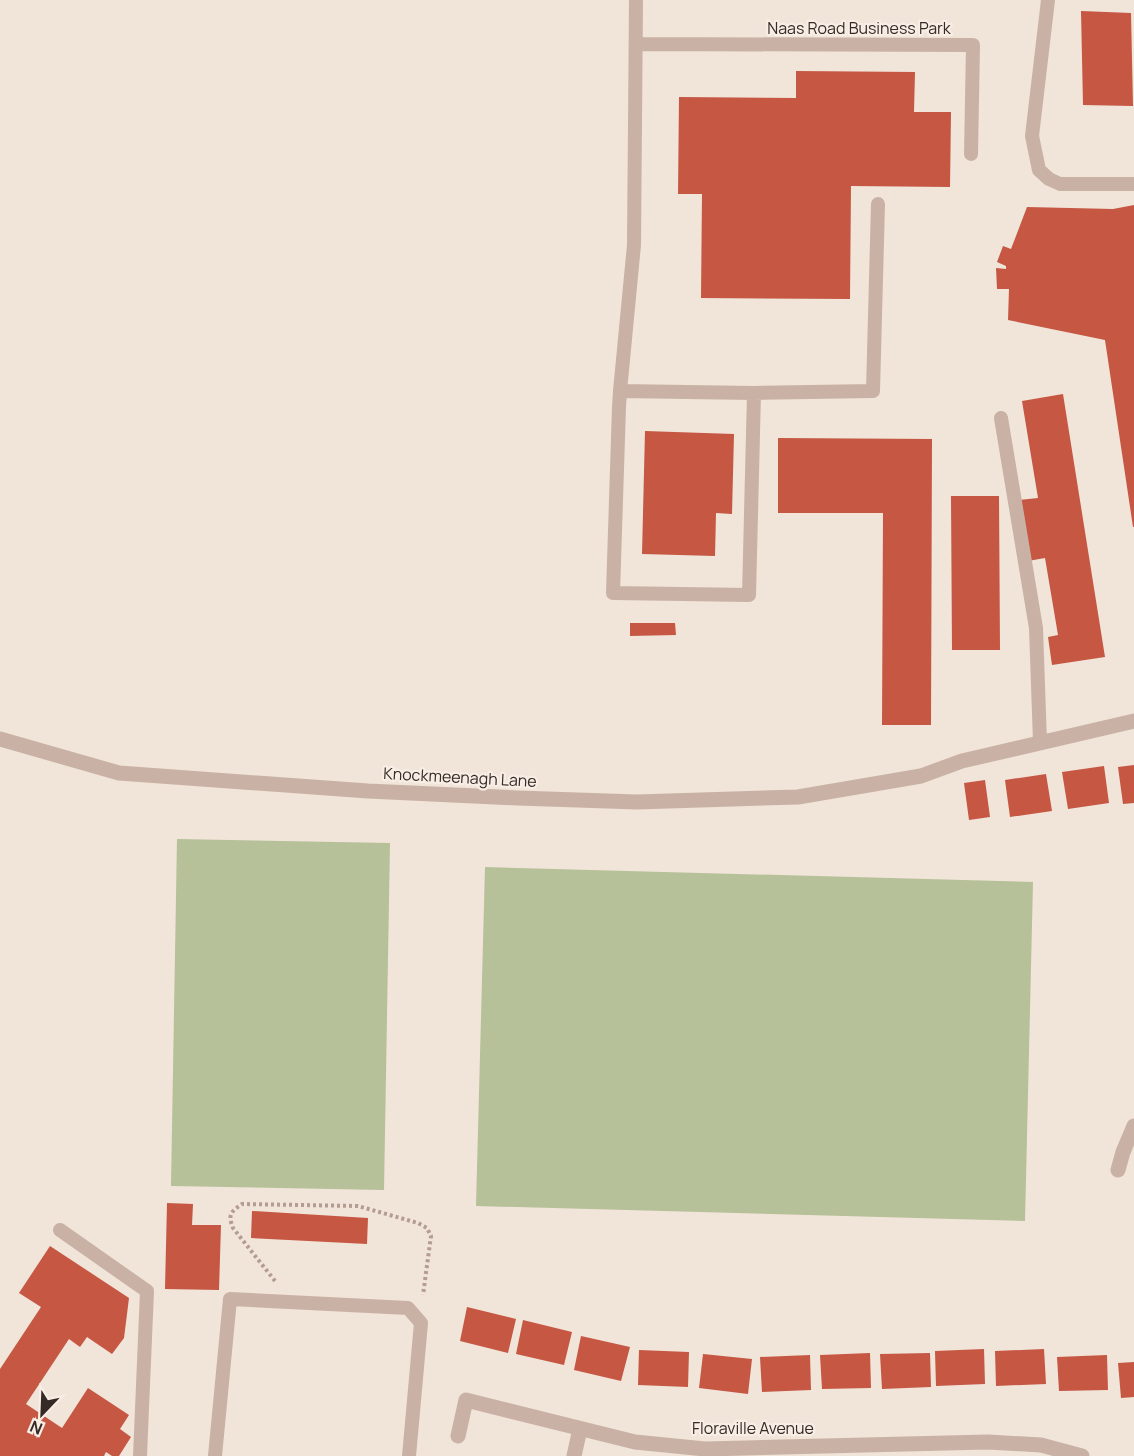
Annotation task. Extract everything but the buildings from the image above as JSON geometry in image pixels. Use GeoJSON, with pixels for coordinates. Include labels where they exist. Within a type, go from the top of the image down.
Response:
{"type":"FeatureCollection","features":[{"type":"Feature","properties":{"kind":"street","name":"Knockmeenagh Lane"},"geometry":{"type":"LineString","coordinates":[[0,740],[119,773],[368,791],[637,802],[798,797],[921,776],[962,761],[1134,721]]}},
{"type":"Feature","properties":{"kind":"street"},"geometry":{"type":"LineString","coordinates":[[1118,1170],[1134,1126]]}},
{"type":"Feature","properties":{"kind":"street","name":"Floraville Avenue"},"geometry":{"type":"LineString","coordinates":[[458,1436],[466,1400],[634,1442],[705,1449],[988,1442],[1041,1445],[1082,1456]]}},
{"type":"Feature","properties":{"kind":"street"},"geometry":{"type":"LineString","coordinates":[[574,1456],[580,1429]]}},
{"type":"Feature","properties":{"kind":"lane"},"geometry":{"type":"LineString","coordinates":[[636,0],[634,245],[620,391],[614,593],[748,595],[754,393]]}},
{"type":"Feature","properties":{"kind":"lane"},"geometry":{"type":"LineString","coordinates":[[1048,0],[1032,136],[1039,170],[1049,179],[1060,184],[1134,184]]}},
{"type":"Feature","properties":{"kind":"lane","name":"Naas Road Business Park"},"geometry":{"type":"LineString","coordinates":[[636,44],[973,45],[971,154]]}},
{"type":"Feature","properties":{"kind":"lane"},"geometry":{"type":"LineString","coordinates":[[620,391],[754,393],[873,391],[878,204]]}},
{"type":"Feature","properties":{"kind":"lane"},"geometry":{"type":"LineString","coordinates":[[1001,418],[1036,628],[1040,742]]}},
{"type":"Feature","properties":{"kind":"lane"},"geometry":{"type":"LineString","coordinates":[[60,1230],[147,1291],[140,1456]]}},
{"type":"Feature","properties":{"kind":"lane"},"geometry":{"type":"LineString","coordinates":[[215,1456],[230,1299],[408,1308],[421,1323],[409,1456]]}},
{"type":"Feature","properties":{"kind":"path"},"geometry":{"type":"LineString","coordinates":[[282,1301],[281,1289],[233,1228],[230,1218],[233,1210],[242,1204],[358,1206],[418,1223],[427,1228],[431,1236],[422,1302],[408,1308]]}},
{"type":"Feature","properties":{"kind":"green space"},"geometry":{"type":"Polygon","coordinates":[[[177,839],[390,843],[384,1190],[171,1186],[177,839]]]}},
{"type":"Feature","properties":{"kind":"green space"},"geometry":{"type":"Polygon","coordinates":[[[485,867],[1033,882],[1025,1221],[476,1206],[485,867]]]}}]}
